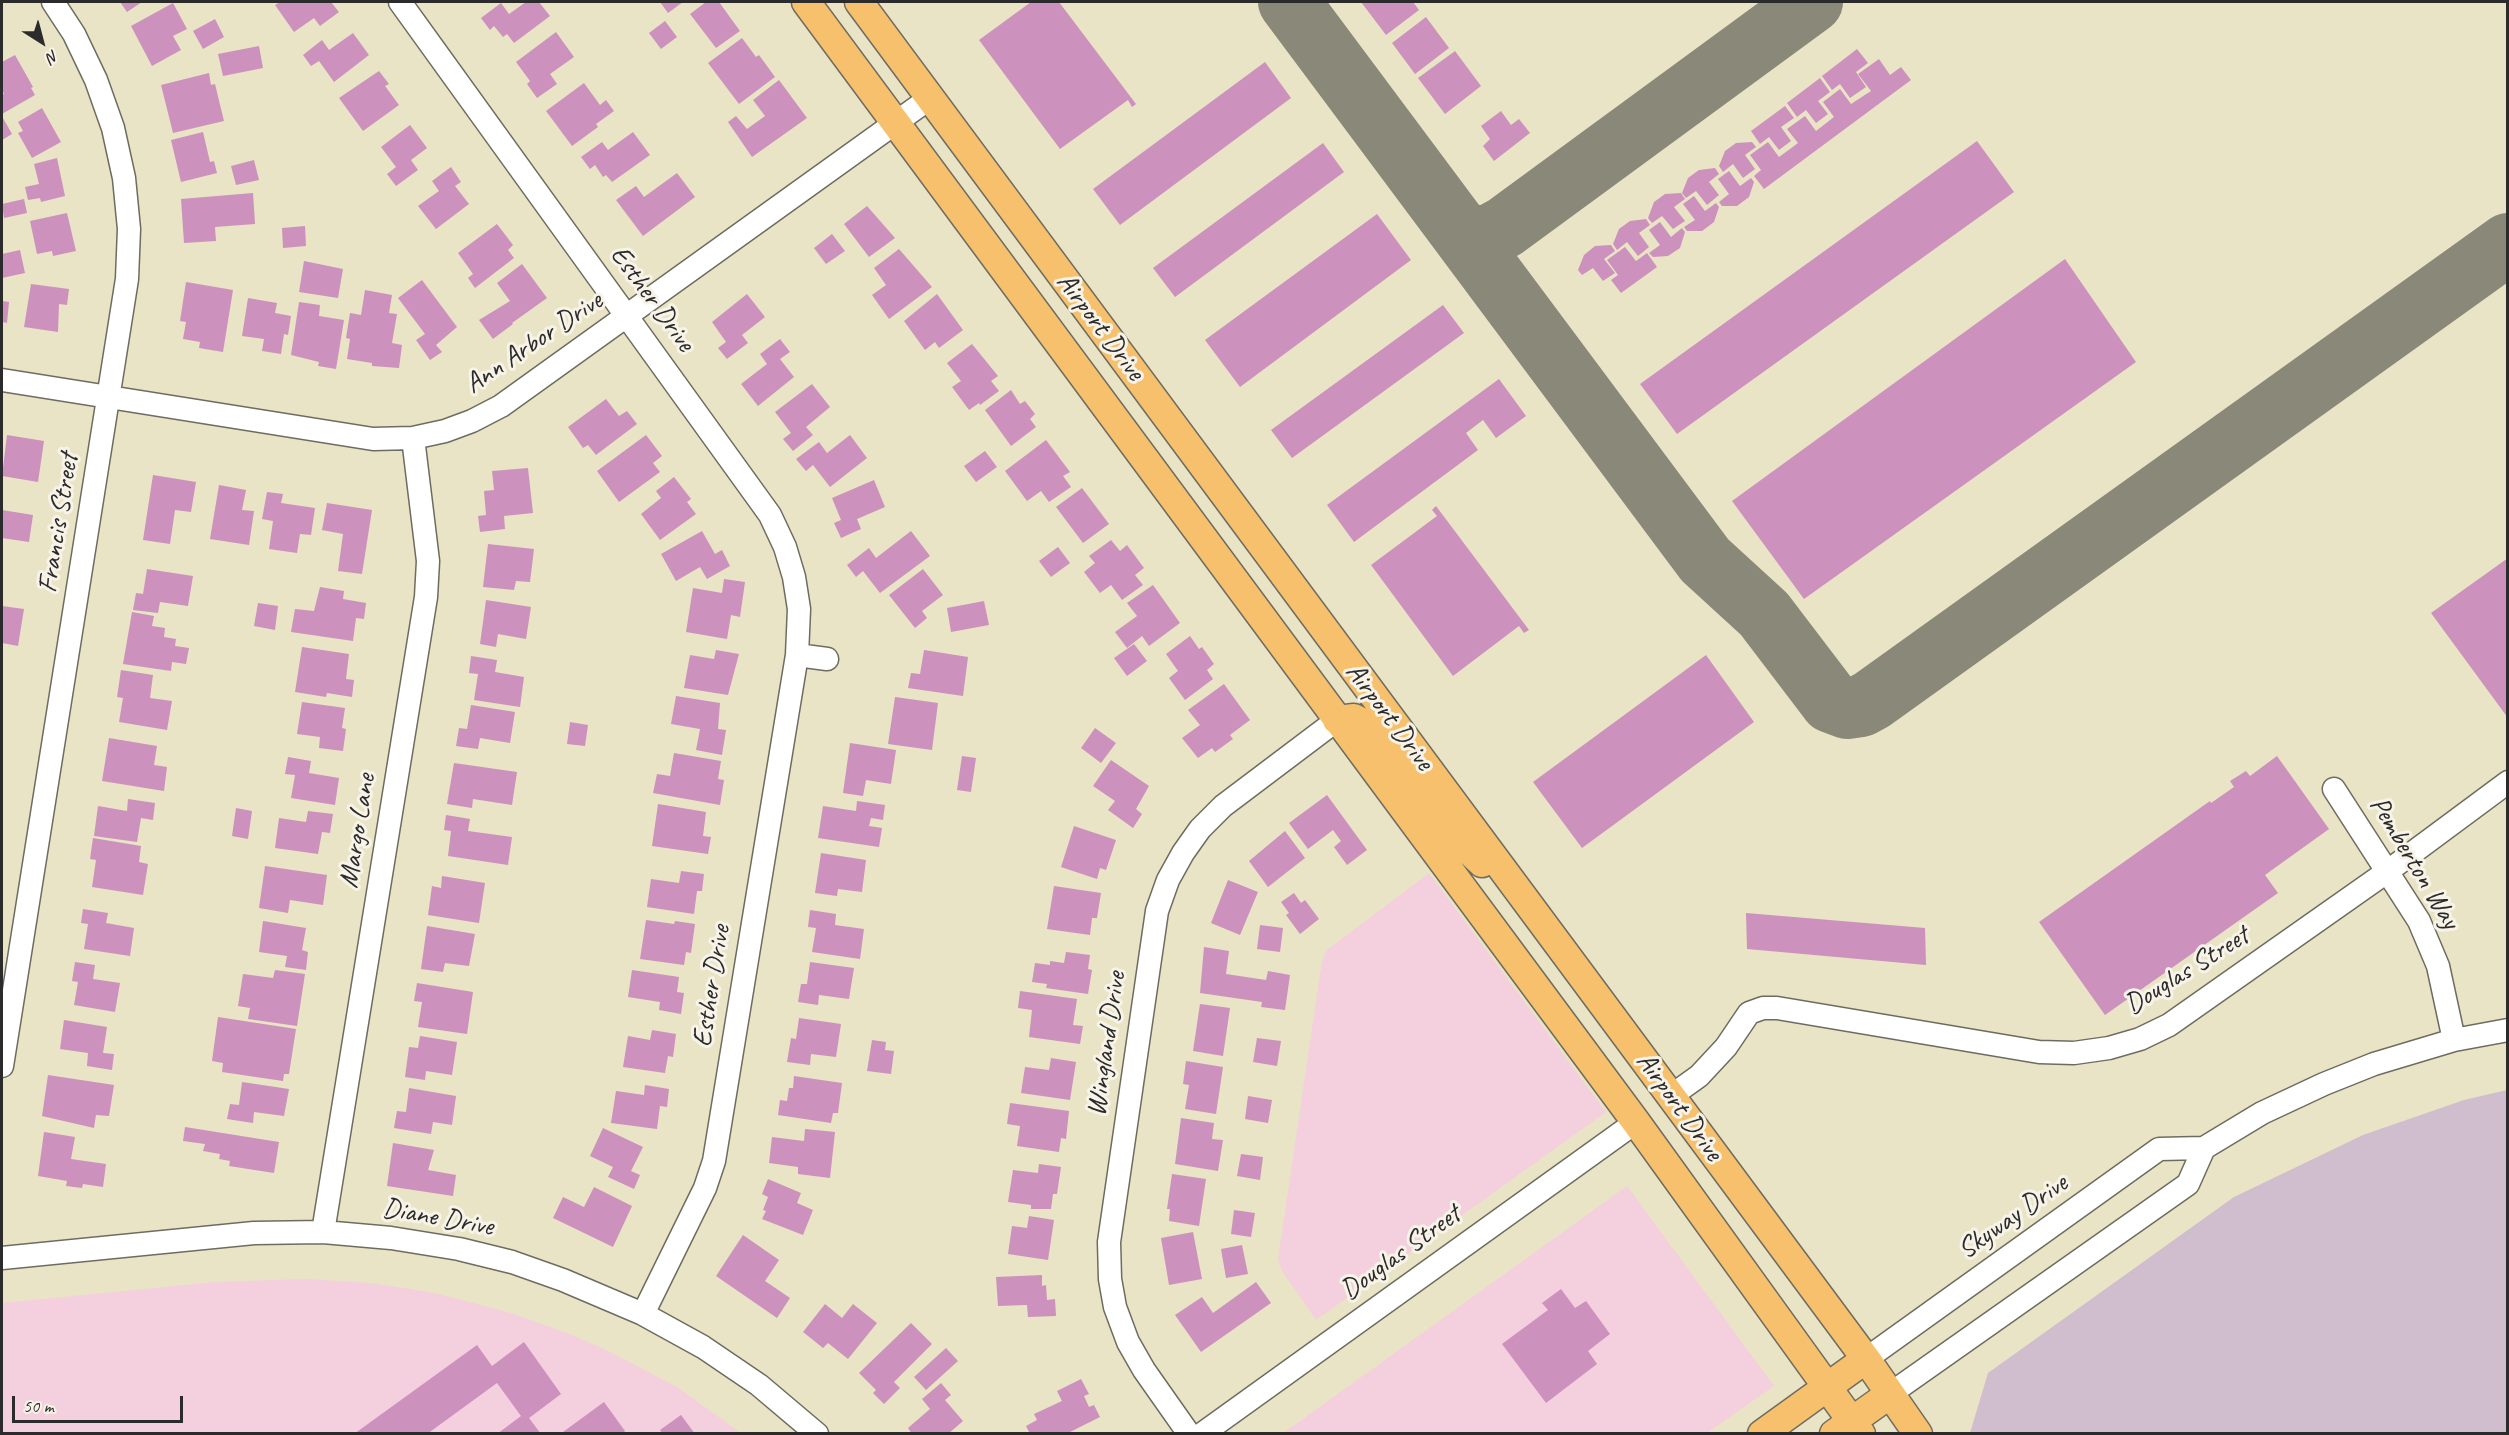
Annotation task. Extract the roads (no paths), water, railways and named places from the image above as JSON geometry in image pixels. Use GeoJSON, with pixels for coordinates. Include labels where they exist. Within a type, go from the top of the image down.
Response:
{"type":"FeatureCollection","features":[{"type":"Feature","properties":{"kind":"main road","name":"Airport Drive"},"geometry":{"type":"LineString","coordinates":[[806,2],[1636,1122],[1827,1386],[1849,1429]]}},
{"type":"Feature","properties":{"kind":"main road","name":"Airport Drive"},"geometry":{"type":"LineString","coordinates":[[859,2],[1866,1359],[1918,1434]]}},
{"type":"Feature","properties":{"kind":"main road"},"geometry":{"type":"LineString","coordinates":[[1337,720],[1354,718],[1368,725],[1447,831],[1527,902]]}},
{"type":"Feature","properties":{"kind":"main road"},"geometry":{"type":"LineString","coordinates":[[1762,1434],[1866,1359]]}},
{"type":"Feature","properties":{"kind":"main road"},"geometry":{"type":"LineString","coordinates":[[1849,1429],[1890,1394]]}},
{"type":"Feature","properties":{"kind":"street","name":"Francis Street"},"geometry":{"type":"LineString","coordinates":[[2,1066],[127,279],[129,229],[124,178],[113,128],[96,80],[74,34],[52,2]]}},
{"type":"Feature","properties":{"kind":"street","name":"Esther Drive"},"geometry":{"type":"LineString","coordinates":[[400,2],[770,515],[786,547],[794,577],[799,609],[797,655],[714,1161],[705,1188],[643,1314]]}},
{"type":"Feature","properties":{"kind":"street","name":"Ann Arbor Drive"},"geometry":{"type":"LineString","coordinates":[[2,380],[373,439],[413,438],[445,431],[472,421],[501,406],[930,98]]}},
{"type":"Feature","properties":{"kind":"street","name":"Margo Lane"},"geometry":{"type":"LineString","coordinates":[[323,1232],[426,597],[428,561],[413,438]]}},
{"type":"Feature","properties":{"kind":"street"},"geometry":{"type":"LineString","coordinates":[[797,655],[827,659]]}},
{"type":"Feature","properties":{"kind":"street","name":"Wingland Drive"},"geometry":{"type":"LineString","coordinates":[[1189,1434],[1144,1370],[1128,1342],[1115,1307],[1110,1279],[1109,1242],[1157,911],[1168,880],[1200,829],[1223,806],[1337,720]]}},
{"type":"Feature","properties":{"kind":"street","name":"Douglas Street"},"geometry":{"type":"LineString","coordinates":[[1671,1096],[1699,1076],[1726,1047],[1749,1013],[1763,1008],[1777,1008],[2038,1053],[2083,1052],[2109,1048],[2140,1039],[2169,1025],[2388,871],[2508,782]]}},
{"type":"Feature","properties":{"kind":"street","name":"Pemberton Way"},"geometry":{"type":"LineString","coordinates":[[2334,789],[2410,905],[2430,945],[2438,966],[2454,1040]]}},
{"type":"Feature","properties":{"kind":"street","name":"Skyway Drive"},"geometry":{"type":"LineString","coordinates":[[1866,1359],[2159,1149],[2204,1148],[2262,1113],[2374,1064],[2454,1040],[2508,1030]]}},
{"type":"Feature","properties":{"kind":"street","name":"Douglas Street"},"geometry":{"type":"LineString","coordinates":[[1202,1434],[1636,1122]]}},
{"type":"Feature","properties":{"kind":"street"},"geometry":{"type":"LineString","coordinates":[[1890,1394],[2188,1184],[2204,1148]]}},
{"type":"Feature","properties":{"kind":"street","name":"Diane Drive"},"geometry":{"type":"LineString","coordinates":[[2,1258],[254,1233],[323,1232],[391,1238],[459,1249],[512,1262],[563,1280],[643,1314],[702,1347],[759,1385],[817,1434]]}}]}
